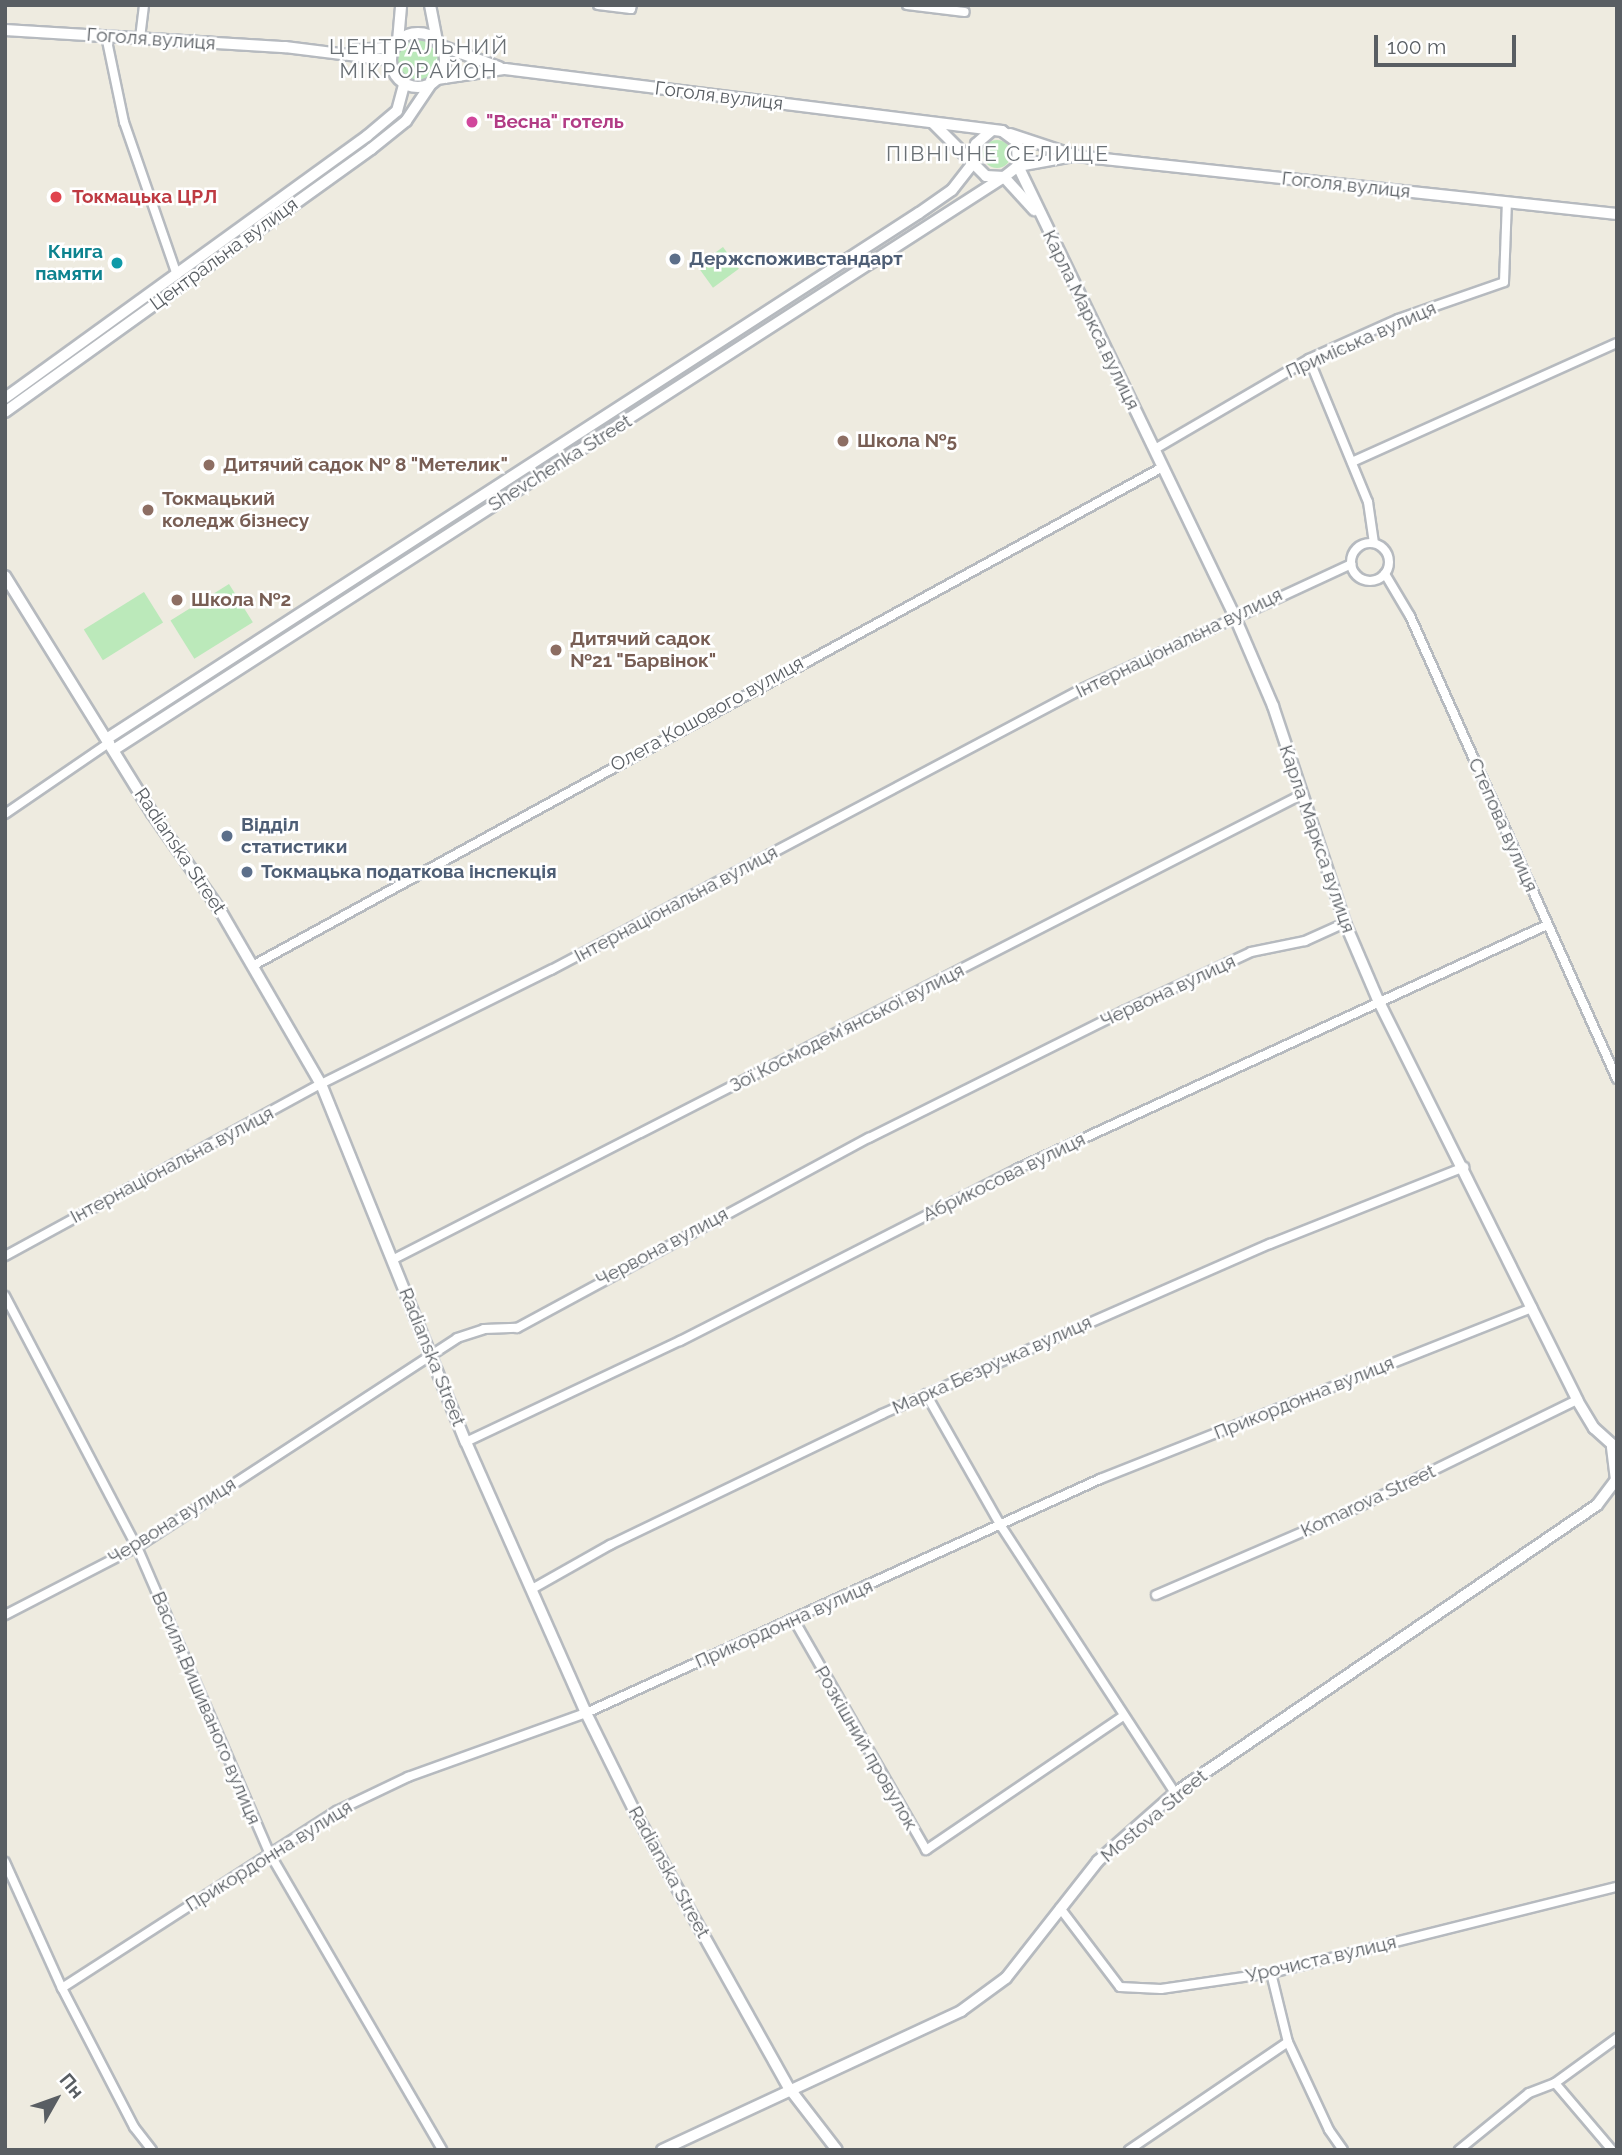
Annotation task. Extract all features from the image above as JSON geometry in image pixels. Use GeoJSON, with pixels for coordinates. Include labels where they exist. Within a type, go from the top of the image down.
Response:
{"type":"FeatureCollection","features":[{"type":"Feature","properties":{"kind":"main road","name":"Гоголя вулиця"},"geometry":{"type":"LineString","coordinates":[[5,30],[338,52],[390,61]]}},
{"type":"Feature","properties":{"kind":"main road"},"geometry":{"type":"LineString","coordinates":[[417,33],[439,44],[444,67],[434,81],[418,87],[404,84],[394,74],[390,61],[396,44],[417,33]]}},
{"type":"Feature","properties":{"kind":"main road","name":"Гоголя вулиця"},"geometry":{"type":"LineString","coordinates":[[338,52],[396,44]]}},
{"type":"Feature","properties":{"kind":"main road","name":"Гоголя вулиця"},"geometry":{"type":"LineString","coordinates":[[439,44],[505,69],[991,131],[1076,156],[1617,214]]}},
{"type":"Feature","properties":{"kind":"main road","name":"Гоголя вулиця"},"geometry":{"type":"LineString","coordinates":[[434,81],[505,69]]}},
{"type":"Feature","properties":{"kind":"main road"},"geometry":{"type":"LineString","coordinates":[[933,123],[986,176],[1004,177]]}},
{"type":"Feature","properties":{"kind":"main road"},"geometry":{"type":"LineString","coordinates":[[974,162],[976,144],[991,131]]}},
{"type":"Feature","properties":{"kind":"main road"},"geometry":{"type":"LineString","coordinates":[[1007,134],[1019,147],[1018,166]]}},
{"type":"Feature","properties":{"kind":"main road","name":"Гоголя вулиця"},"geometry":{"type":"LineString","coordinates":[[1004,177],[1018,166],[1076,156]]}},
{"type":"Feature","properties":{"kind":"street"},"geometry":{"type":"LineString","coordinates":[[140,38],[144,5]]}},
{"type":"Feature","properties":{"kind":"street"},"geometry":{"type":"LineString","coordinates":[[396,44],[401,5]]}},
{"type":"Feature","properties":{"kind":"street"},"geometry":{"type":"LineString","coordinates":[[430,5],[439,44]]}},
{"type":"Feature","properties":{"kind":"street"},"geometry":{"type":"LineString","coordinates":[[598,5],[632,9],[632,5]]}},
{"type":"Feature","properties":{"kind":"street"},"geometry":{"type":"LineString","coordinates":[[907,5],[965,12]]}},
{"type":"Feature","properties":{"kind":"street"},"geometry":{"type":"LineString","coordinates":[[106,36],[124,122],[177,275]]}},
{"type":"Feature","properties":{"kind":"street","name":"Центральна вулиця"},"geometry":{"type":"LineString","coordinates":[[5,412],[240,237],[406,121],[434,81]]}},
{"type":"Feature","properties":{"kind":"street","name":"Центральна вулиця"},"geometry":{"type":"LineString","coordinates":[[5,398],[177,275],[240,237],[397,111],[404,84]]}},
{"type":"Feature","properties":{"kind":"street","name":"Shevchenka Street"},"geometry":{"type":"LineString","coordinates":[[5,814],[439,523],[952,190],[974,162]]}},
{"type":"Feature","properties":{"kind":"street","name":"Карла Маркса вулиця"},"geometry":{"type":"LineString","coordinates":[[1018,166],[1039,215],[1234,615],[1273,706],[1345,923],[1378,1000],[1464,1167],[1577,1400],[1594,1429],[1615,1448]]}},
{"type":"Feature","properties":{"kind":"street","name":"Shevchenka Street"},"geometry":{"type":"LineString","coordinates":[[111,743],[447,535],[1004,177]]}},
{"type":"Feature","properties":{"kind":"street","name":"Карла Маркса вулиця"},"geometry":{"type":"LineString","coordinates":[[1004,177],[1039,215]]}},
{"type":"Feature","properties":{"kind":"street","name":"Приміська вулиця"},"geometry":{"type":"LineString","coordinates":[[1155,449],[1309,359],[1398,319],[1504,282],[1507,202]]}},
{"type":"Feature","properties":{"kind":"street"},"geometry":{"type":"LineString","coordinates":[[1352,462],[1617,343]]}},
{"type":"Feature","properties":{"kind":"street"},"geometry":{"type":"LineString","coordinates":[[1309,359],[1368,502],[1374,543],[1388,555],[1385,574],[1367,581],[1356,575],[1351,564],[1357,548],[1374,543]]}},
{"type":"Feature","properties":{"kind":"street"},"geometry":{"type":"LineString","coordinates":[[684,366],[692,377]]}},
{"type":"Feature","properties":{"kind":"street","name":"Олега Кошового вулиця"},"geometry":{"type":"LineString","coordinates":[[254,965],[1163,467]]}},
{"type":"Feature","properties":{"kind":"street"},"geometry":{"type":"LineString","coordinates":[[439,523],[447,535]]}},
{"type":"Feature","properties":{"kind":"street","name":"Інтернаціональна вулиця"},"geometry":{"type":"LineString","coordinates":[[5,1255],[321,1084],[551,970],[1082,689],[1234,615],[1351,564]]}},
{"type":"Feature","properties":{"kind":"street","name":"Степова вулиця"},"geometry":{"type":"LineString","coordinates":[[1385,574],[1410,616],[1617,1079]]}},
{"type":"Feature","properties":{"kind":"street","name":"Radianska Street"},"geometry":{"type":"LineString","coordinates":[[5,576],[152,813],[254,965],[321,1084],[467,1441],[586,1713],[638,1818],[789,2088],[837,2150]]}},
{"type":"Feature","properties":{"kind":"street","name":"Зої Космодем’янської вулиця"},"geometry":{"type":"LineString","coordinates":[[392,1260],[1301,795]]}},
{"type":"Feature","properties":{"kind":"street","name":"Червона вулиця"},"geometry":{"type":"LineString","coordinates":[[5,1615],[137,1547],[430,1353],[484,1329],[517,1328],[857,1145],[1124,1011],[1251,952],[1305,941],[1345,923]]}},
{"type":"Feature","properties":{"kind":"street","name":"Абрикосова вулиця"},"geometry":{"type":"LineString","coordinates":[[467,1441],[680,1341],[1017,1169],[1378,1000],[1547,925]]}},
{"type":"Feature","properties":{"kind":"street","name":"Марка Безручка вулиця"},"geometry":{"type":"LineString","coordinates":[[531,1589],[736,1482],[926,1394],[1245,1255],[1464,1167]]}},
{"type":"Feature","properties":{"kind":"street","name":"Василя Вишиваного вулиця"},"geometry":{"type":"LineString","coordinates":[[5,1296],[137,1547],[270,1854],[442,2150]]}},
{"type":"Feature","properties":{"kind":"street","name":"Прикордонна вулиця"},"geometry":{"type":"LineString","coordinates":[[62,1987],[337,1811],[408,1777],[586,1713],[1002,1526],[1100,1479],[1532,1308]]}},
{"type":"Feature","properties":{"kind":"street"},"geometry":{"type":"LineString","coordinates":[[926,1394],[1002,1526],[1175,1794]]}},
{"type":"Feature","properties":{"kind":"street","name":"Komarova Street"},"geometry":{"type":"LineString","coordinates":[[1156,1595],[1344,1514],[1577,1400]]}},
{"type":"Feature","properties":{"kind":"street","name":"Mostova Street"},"geometry":{"type":"LineString","coordinates":[[662,2150],[789,2088],[961,2011],[1006,1978],[1028,1955],[1060,1908],[1098,1861],[1175,1794],[1597,1505],[1616,1480],[1615,1448]]}},
{"type":"Feature","properties":{"kind":"street","name":"Розкішний провулок"},"geometry":{"type":"LineString","coordinates":[[794,1620],[926,1850],[1123,1716]]}},
{"type":"Feature","properties":{"kind":"street"},"geometry":{"type":"LineString","coordinates":[[5,1862],[62,1987],[134,2127],[152,2150]]}},
{"type":"Feature","properties":{"kind":"street","name":"Урочиста вулиця"},"geometry":{"type":"LineString","coordinates":[[1060,1908],[1120,1987],[1161,1989],[1271,1973],[1617,1887]]}},
{"type":"Feature","properties":{"kind":"street"},"geometry":{"type":"LineString","coordinates":[[1271,1973],[1288,2042],[1329,2130],[1343,2150]]}},
{"type":"Feature","properties":{"kind":"street"},"geometry":{"type":"LineString","coordinates":[[1460,2150],[1529,2093],[1555,2083],[1617,2038]]}},
{"type":"Feature","properties":{"kind":"street"},"geometry":{"type":"LineString","coordinates":[[1129,2150],[1288,2042]]}},
{"type":"Feature","properties":{"kind":"street"},"geometry":{"type":"LineString","coordinates":[[1555,2083],[1612,2150]]}},
{"type":"Feature","properties":{"kind":"green space"},"geometry":{"type":"Polygon","coordinates":[[[417,40],[432,46],[438,61],[432,76],[417,82],[402,76],[396,61],[402,46],[417,40]]]}},
{"type":"Feature","properties":{"kind":"green space"},"geometry":{"type":"Polygon","coordinates":[[[997,140],[1007,144],[1011,154],[1007,164],[997,168],[987,164],[983,154],[987,144],[997,140]]]}},
{"type":"Feature","properties":{"kind":"green space"},"geometry":{"type":"Polygon","coordinates":[[[723,247],[739,269],[713,288],[697,266],[723,247]]]}},
{"type":"Feature","properties":{"kind":"green space"},"geometry":{"type":"Polygon","coordinates":[[[229,584],[253,622],[194,659],[170,621],[229,584]]]}},
{"type":"Feature","properties":{"kind":"green space"},"geometry":{"type":"Polygon","coordinates":[[[144,592],[163,623],[103,660],[84,630],[144,592]]]}},
{"type":"Feature","properties":{"kind":"place","name":"\"Весна\" готель"},"geometry":{"type":"Point","coordinates":[472,122]}},
{"type":"Feature","properties":{"kind":"place","name":"Токмацька ЦРЛ"},"geometry":{"type":"Point","coordinates":[56,197]}},
{"type":"Feature","properties":{"kind":"place","name":"Держспоживстандарт"},"geometry":{"type":"Point","coordinates":[675,259]}},
{"type":"Feature","properties":{"kind":"place","name":"Книга памяти"},"geometry":{"type":"Point","coordinates":[117,263]}},
{"type":"Feature","properties":{"kind":"place","name":"Школа №5"},"geometry":{"type":"Point","coordinates":[843,441]}},
{"type":"Feature","properties":{"kind":"place","name":"Дитячий садок № 8 \"Метелик\""},"geometry":{"type":"Point","coordinates":[209,465]}},
{"type":"Feature","properties":{"kind":"place","name":"Токмацький коледж бізнесу"},"geometry":{"type":"Point","coordinates":[148,510]}},
{"type":"Feature","properties":{"kind":"place","name":"Школа №2"},"geometry":{"type":"Point","coordinates":[177,600]}},
{"type":"Feature","properties":{"kind":"place","name":"Дитячий садок №21 \"Барвінок\""},"geometry":{"type":"Point","coordinates":[556,650]}},
{"type":"Feature","properties":{"kind":"place","name":"Відділ статистики"},"geometry":{"type":"Point","coordinates":[227,836]}},
{"type":"Feature","properties":{"kind":"place","name":"Токмацька податкова інспекція"},"geometry":{"type":"Point","coordinates":[247,872]}},
{"type":"Feature","properties":{"kind":"district","name":"ЦЕНТРАЛЬНИЙ МІКРОРАЙОН"},"geometry":{"type":"Point","coordinates":[419,59]}},
{"type":"Feature","properties":{"kind":"district","name":"ПІВНІЧНЕ СЕЛИЩЕ"},"geometry":{"type":"Point","coordinates":[998,154]}}]}
